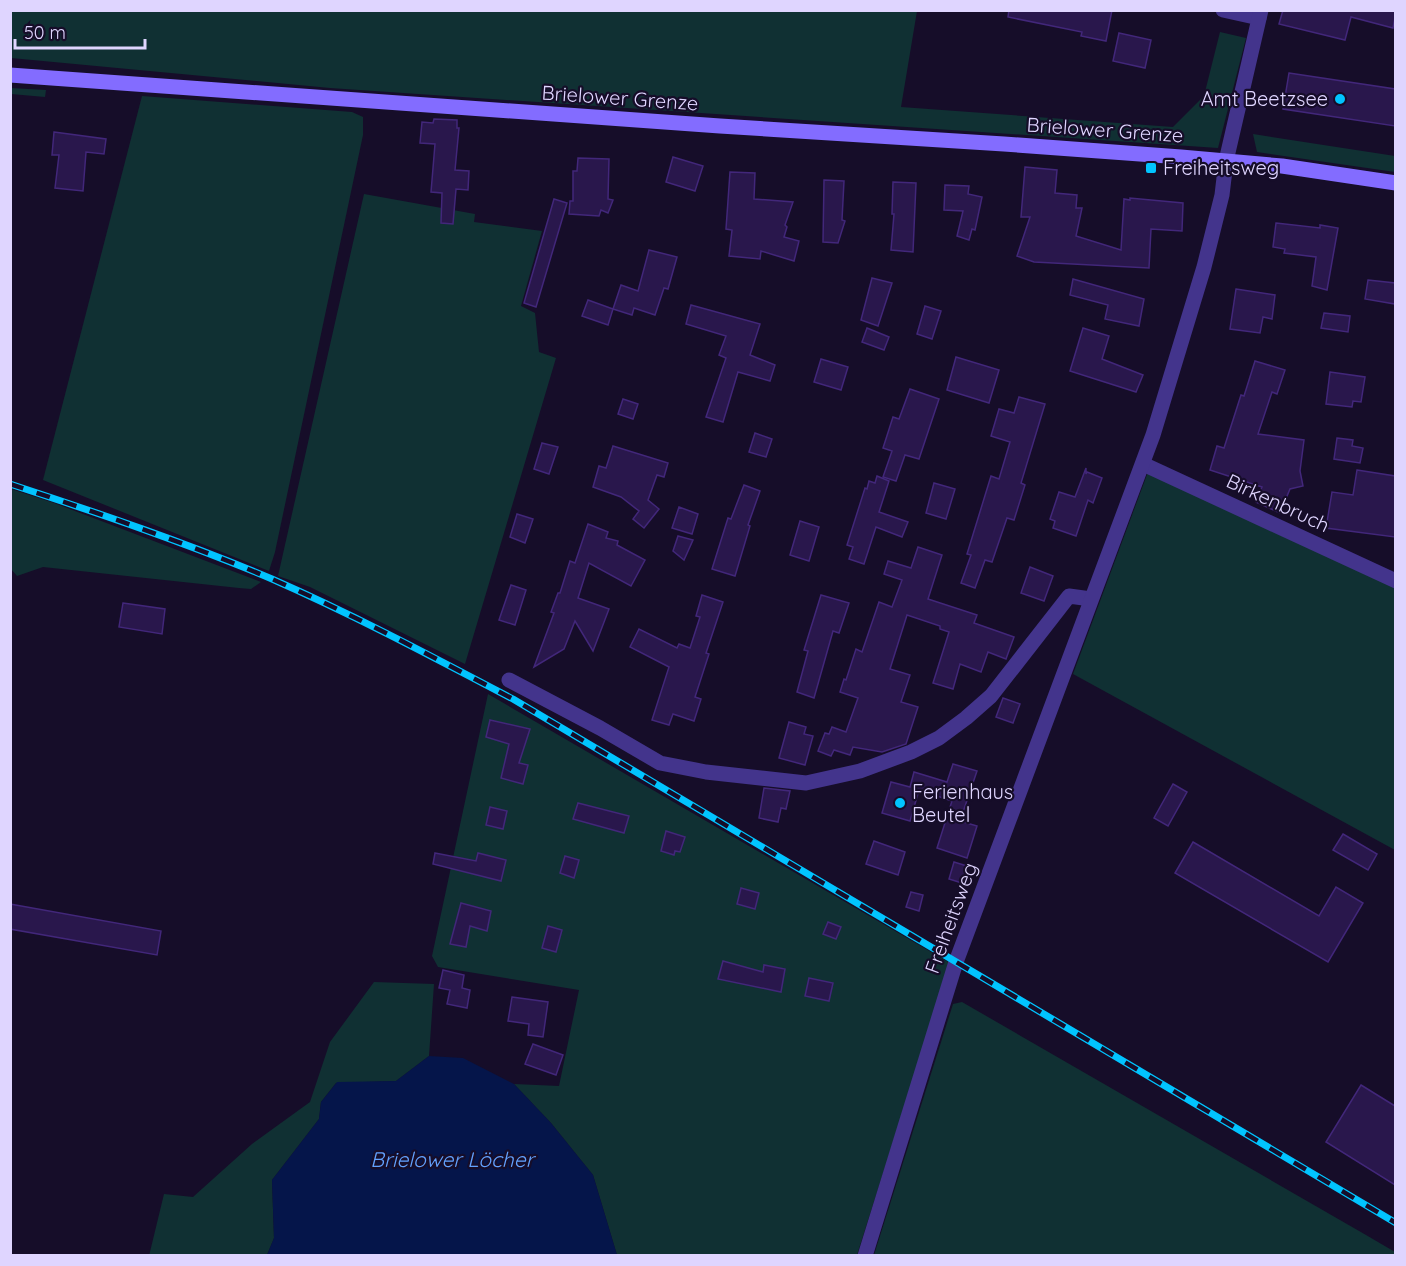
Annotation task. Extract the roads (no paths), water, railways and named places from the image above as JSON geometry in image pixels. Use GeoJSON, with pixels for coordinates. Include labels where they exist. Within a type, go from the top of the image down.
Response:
{"type":"FeatureCollection","features":[{"type":"Feature","properties":{"kind":"main road","name":"Brielower Grenze"},"geometry":{"type":"LineString","coordinates":[[10,75],[1226,161],[1282,166],[1395,183]]}},
{"type":"Feature","properties":{"kind":"street"},"geometry":{"type":"LineString","coordinates":[[1223,10],[1260,14]]}},
{"type":"Feature","properties":{"kind":"street","name":"Freiheitsweg"},"geometry":{"type":"LineString","coordinates":[[865,1256],[956,962],[1143,464],[1204,267],[1222,195],[1226,161],[1260,14]]}},
{"type":"Feature","properties":{"kind":"street","name":"Birkenbruch"},"geometry":{"type":"LineString","coordinates":[[1143,464],[1395,581]]}},
{"type":"Feature","properties":{"kind":"street"},"geometry":{"type":"LineString","coordinates":[[509,680],[660,763],[718,774],[806,783],[868,769],[939,738],[991,696],[1069,596],[1091,599]]}},
{"type":"Feature","properties":{"kind":"water","name":"Brielower Löcher"},"geometry":{"type":"Polygon","coordinates":[[[429,1056],[463,1058],[514,1084],[551,1123],[593,1175],[617,1255],[267,1255],[274,1238],[272,1180],[319,1119],[321,1102],[337,1082],[396,1081],[429,1056]]]}},
{"type":"Feature","properties":{"kind":"railway"},"geometry":{"type":"LineString","coordinates":[[10,484],[109,517],[272,579],[363,622],[513,699],[1396,1223]]}},
{"type":"Feature","properties":{"kind":"place","name":"Amt Beetzsee"},"geometry":{"type":"Point","coordinates":[1340,99]}},
{"type":"Feature","properties":{"kind":"place","name":"Freiheitsweg"},"geometry":{"type":"Point","coordinates":[1151,168]}},
{"type":"Feature","properties":{"kind":"place","name":"Ferienhaus Beutel"},"geometry":{"type":"Point","coordinates":[900,803]}}]}
